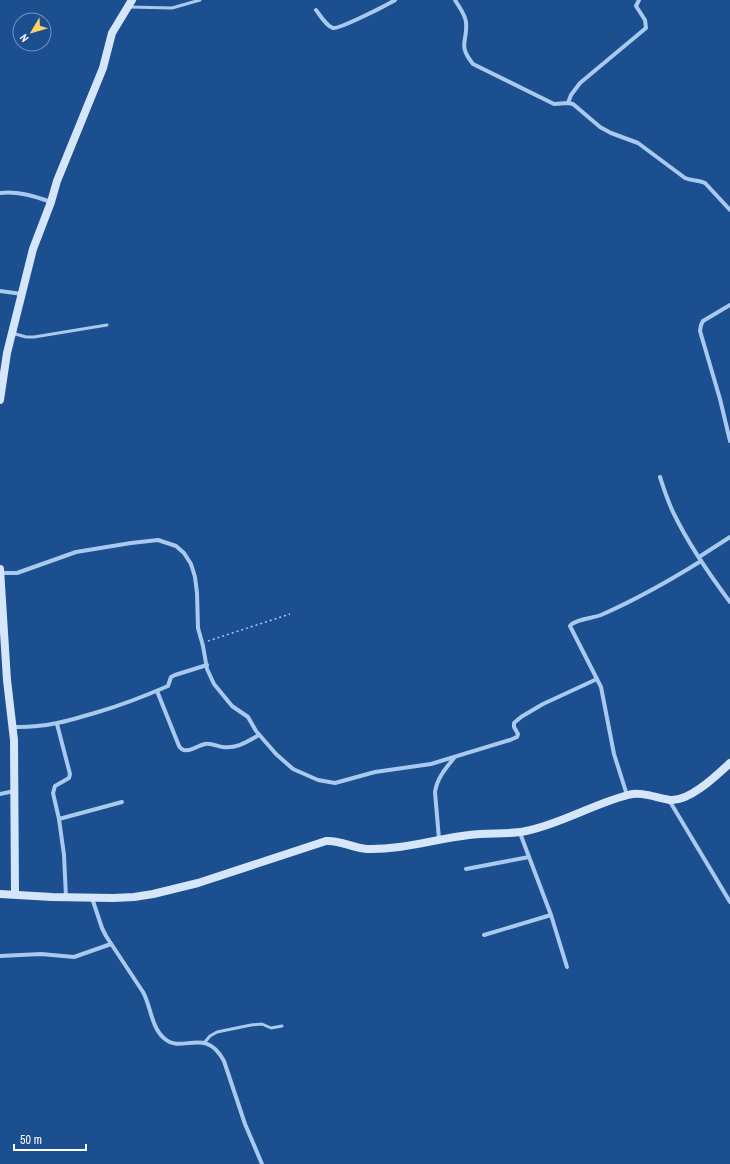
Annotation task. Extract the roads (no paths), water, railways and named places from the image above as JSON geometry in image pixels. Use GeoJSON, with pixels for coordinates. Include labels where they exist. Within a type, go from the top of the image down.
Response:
{"type":"FeatureCollection","features":[{"type":"Feature","properties":{"kind":"street"},"geometry":{"type":"LineString","coordinates":[[316,10],[330,26],[335,28],[395,0]]}},
{"type":"Feature","properties":{"kind":"street"},"geometry":{"type":"LineString","coordinates":[[455,0],[465,18],[465,51],[473,64],[554,104],[573,104],[600,127],[611,133],[638,143],[685,178],[691,181],[701,181],[730,210]]}},
{"type":"Feature","properties":{"kind":"street"},"geometry":{"type":"LineString","coordinates":[[568,103],[571,95],[580,83],[646,28],[645,20],[636,6],[639,0]]}},
{"type":"Feature","properties":{"kind":"street"},"geometry":{"type":"LineString","coordinates":[[0,400],[7,353],[33,250],[51,202],[57,181],[103,68],[112,33],[130,4]]}},
{"type":"Feature","properties":{"kind":"street"},"geometry":{"type":"LineString","coordinates":[[0,193],[20,193],[51,202]]}},
{"type":"Feature","properties":{"kind":"street"},"geometry":{"type":"LineString","coordinates":[[0,292],[22,294]]}},
{"type":"Feature","properties":{"kind":"street"},"geometry":{"type":"LineString","coordinates":[[730,306],[704,321],[701,325],[700,331],[730,441]]}},
{"type":"Feature","properties":{"kind":"street"},"geometry":{"type":"LineString","coordinates":[[660,477],[674,514],[700,559],[730,602]]}},
{"type":"Feature","properties":{"kind":"street"},"geometry":{"type":"LineString","coordinates":[[627,795],[616,759],[603,693],[598,679],[570,628],[572,623],[599,616],[616,608],[700,559],[730,537]]}},
{"type":"Feature","properties":{"kind":"street"},"geometry":{"type":"LineString","coordinates":[[0,573],[16,572],[76,552],[149,540],[168,542],[176,546],[184,553],[195,577],[197,593],[197,620],[209,675],[220,693],[232,706],[248,717],[259,735],[276,754],[293,769],[306,776],[327,783],[335,783],[375,772],[415,767],[454,758],[514,738],[518,734],[514,727],[514,723],[521,717],[543,704],[598,679]]}},
{"type":"Feature","properties":{"kind":"street"},"geometry":{"type":"LineString","coordinates":[[0,570],[4,681],[13,726],[16,894]]}},
{"type":"Feature","properties":{"kind":"street"},"geometry":{"type":"LineString","coordinates":[[13,726],[33,727],[57,724],[122,705],[168,686],[173,675],[207,665]]}},
{"type":"Feature","properties":{"kind":"street"},"geometry":{"type":"LineString","coordinates":[[157,691],[179,746],[184,750],[189,750],[206,744],[227,747],[237,746],[244,744],[259,735]]}},
{"type":"Feature","properties":{"kind":"street"},"geometry":{"type":"LineString","coordinates":[[57,724],[70,774],[69,778],[56,786],[52,793],[59,819],[64,855],[66,897]]}},
{"type":"Feature","properties":{"kind":"street"},"geometry":{"type":"LineString","coordinates":[[439,839],[435,792],[436,786],[442,774],[454,758]]}},
{"type":"Feature","properties":{"kind":"street"},"geometry":{"type":"LineString","coordinates":[[0,894],[66,897],[134,897],[198,883],[326,841],[340,842],[359,848],[368,849],[400,846],[470,834],[528,831],[627,795],[638,794],[676,800],[690,794],[707,783],[730,763]]}},
{"type":"Feature","properties":{"kind":"street"},"geometry":{"type":"LineString","coordinates":[[0,794],[14,791]]}},
{"type":"Feature","properties":{"kind":"street"},"geometry":{"type":"LineString","coordinates":[[669,800],[730,902]]}},
{"type":"Feature","properties":{"kind":"street"},"geometry":{"type":"LineString","coordinates":[[59,819],[122,802]]}},
{"type":"Feature","properties":{"kind":"street"},"geometry":{"type":"LineString","coordinates":[[520,832],[551,915],[567,967]]}},
{"type":"Feature","properties":{"kind":"street"},"geometry":{"type":"LineString","coordinates":[[466,869],[529,857]]}},
{"type":"Feature","properties":{"kind":"street"},"geometry":{"type":"LineString","coordinates":[[92,897],[102,928],[143,992],[148,1001],[156,1026],[164,1039],[175,1043],[204,1043],[211,1045],[216,1049],[224,1061],[245,1124],[262,1164]]}},
{"type":"Feature","properties":{"kind":"street"},"geometry":{"type":"LineString","coordinates":[[484,936],[551,915]]}},
{"type":"Feature","properties":{"kind":"street"},"geometry":{"type":"LineString","coordinates":[[0,956],[41,954],[74,957],[111,944]]}},
{"type":"Feature","properties":{"kind":"lane"},"geometry":{"type":"LineString","coordinates":[[130,4],[164,9],[178,7],[200,0]]}},
{"type":"Feature","properties":{"kind":"lane"},"geometry":{"type":"LineString","coordinates":[[12,333],[26,337],[34,337],[107,325]]}},
{"type":"Feature","properties":{"kind":"lane"},"geometry":{"type":"LineString","coordinates":[[204,1043],[210,1036],[217,1032],[251,1025],[262,1024],[271,1028],[282,1026]]}}]}
